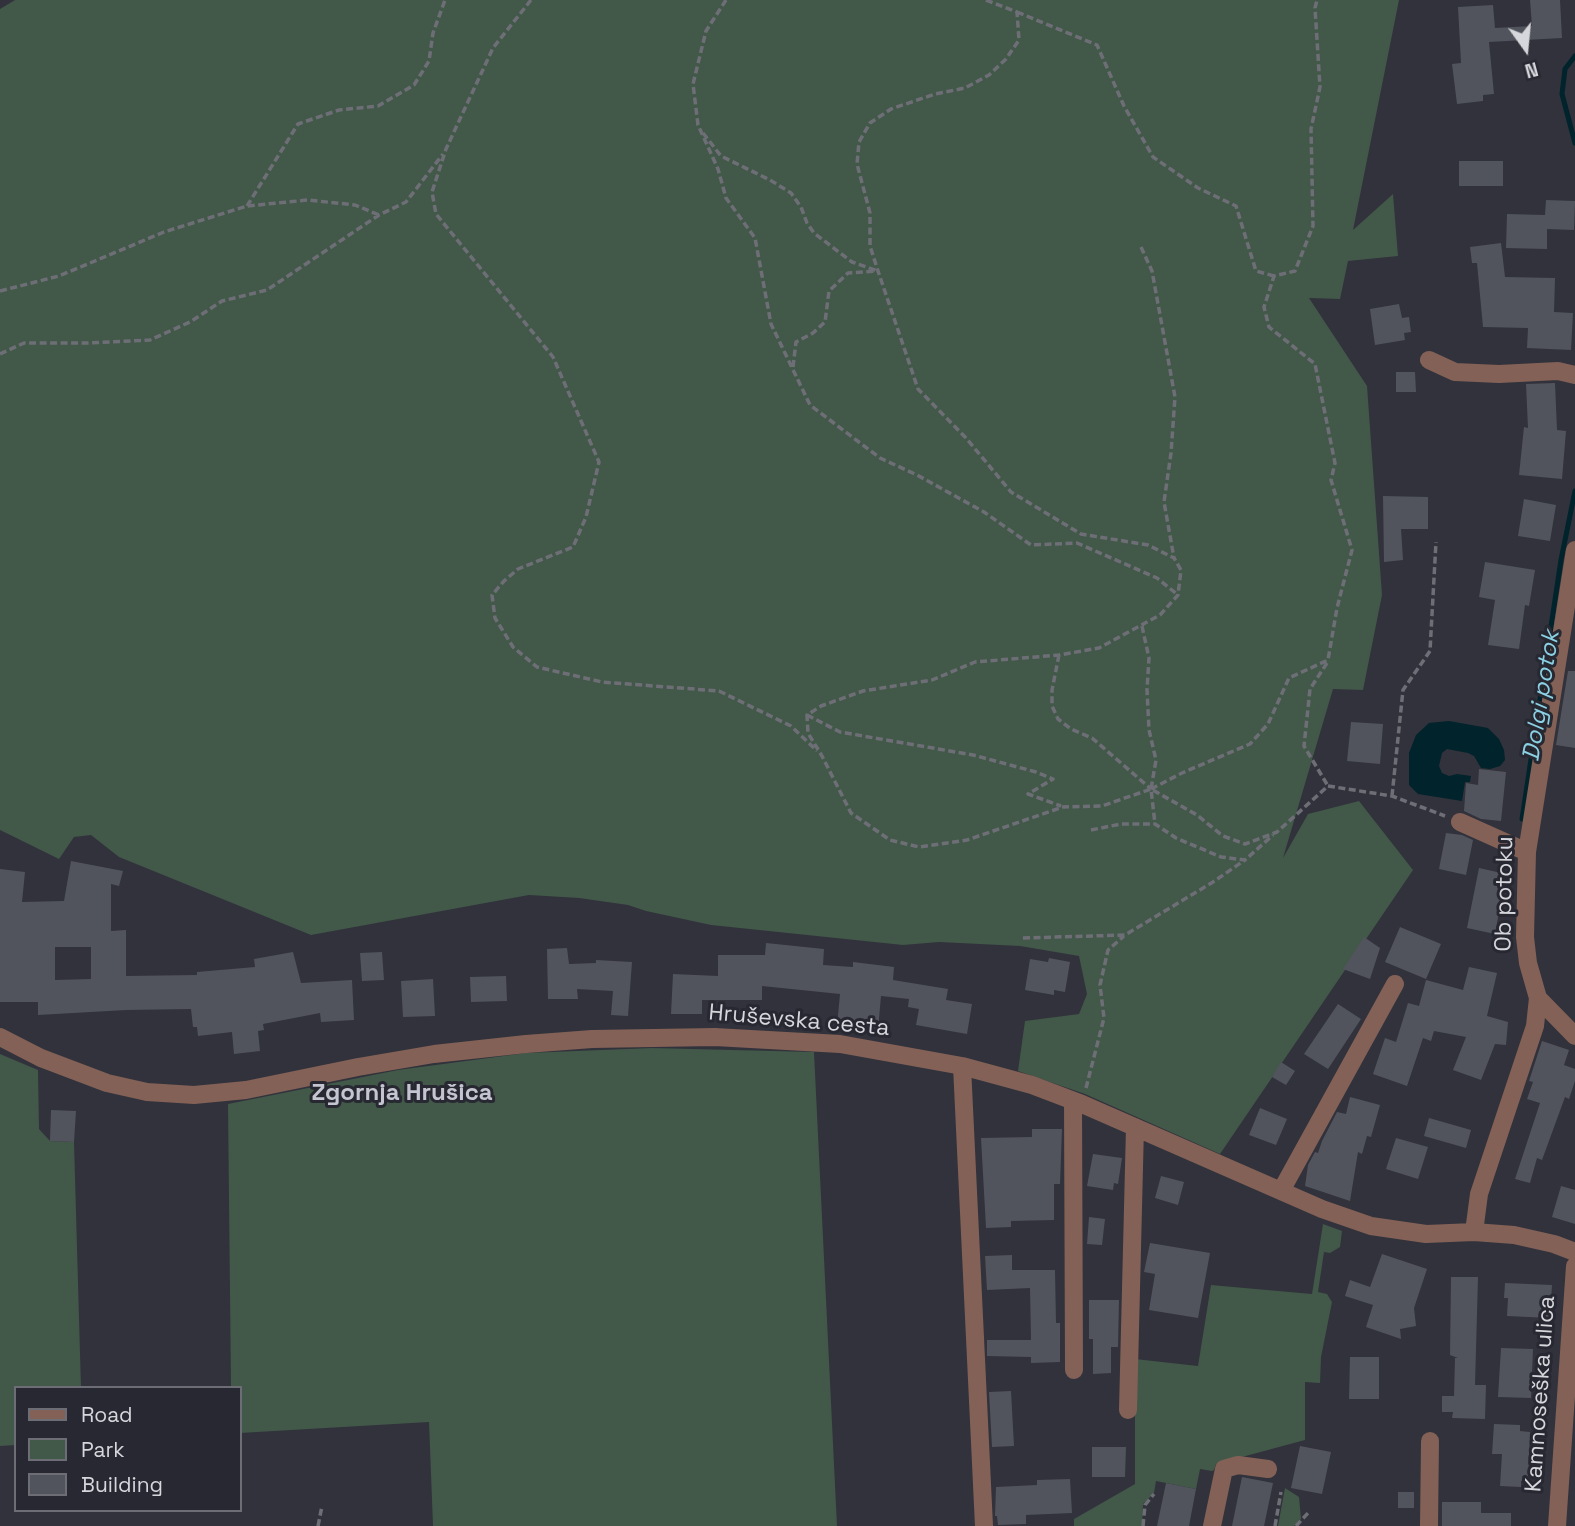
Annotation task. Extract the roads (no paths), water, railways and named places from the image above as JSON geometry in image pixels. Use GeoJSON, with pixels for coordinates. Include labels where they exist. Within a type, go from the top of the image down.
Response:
{"type":"FeatureCollection","features":[{"type":"Feature","properties":{"kind":"street"},"geometry":{"type":"LineString","coordinates":[[1429,360],[1455,372],[1499,374],[1558,371],[1575,375]]}},
{"type":"Feature","properties":{"kind":"street","name":"Ob potoku"},"geometry":{"type":"LineString","coordinates":[[1474,1232],[1479,1194],[1535,1026],[1538,998],[1528,962],[1525,937],[1527,852],[1575,551]]}},
{"type":"Feature","properties":{"kind":"street"},"geometry":{"type":"LineString","coordinates":[[1460,822],[1527,852]]}},
{"type":"Feature","properties":{"kind":"street"},"geometry":{"type":"LineString","coordinates":[[1281,1191],[1395,984]]}},
{"type":"Feature","properties":{"kind":"street"},"geometry":{"type":"LineString","coordinates":[[1538,998],[1575,1036]]}},
{"type":"Feature","properties":{"kind":"street","name":"Hruševska cesta"},"geometry":{"type":"LineString","coordinates":[[0,1037],[41,1058],[107,1083],[147,1092],[194,1095],[246,1090],[358,1067],[434,1055],[592,1039],[715,1037],[812,1042],[887,1052],[1008,1078],[1078,1102],[1322,1209],[1381,1228],[1426,1234],[1474,1232],[1514,1235],[1575,1252]]}},
{"type":"Feature","properties":{"kind":"street"},"geometry":{"type":"LineString","coordinates":[[962,1066],[984,1526]]}},
{"type":"Feature","properties":{"kind":"street"},"geometry":{"type":"LineString","coordinates":[[1074,1370],[1078,1102]]}},
{"type":"Feature","properties":{"kind":"street"},"geometry":{"type":"LineString","coordinates":[[1128,1410],[1135,1127]]}},
{"type":"Feature","properties":{"kind":"street","name":"Kamnoseška ulica"},"geometry":{"type":"LineString","coordinates":[[1558,1526],[1575,1266]]}},
{"type":"Feature","properties":{"kind":"street"},"geometry":{"type":"LineString","coordinates":[[1429,1526],[1430,1441]]}},
{"type":"Feature","properties":{"kind":"street"},"geometry":{"type":"LineString","coordinates":[[1212,1526],[1224,1469],[1238,1465],[1268,1469]]}},
{"type":"Feature","properties":{"kind":"water"},"geometry":{"type":"Polygon","coordinates":[[[1449,721],[1488,728],[1499,739],[1504,750],[1505,760],[1500,766],[1490,769],[1481,768],[1474,756],[1468,753],[1447,749],[1442,753],[1439,766],[1442,773],[1449,776],[1471,776],[1470,782],[1465,782],[1462,801],[1418,794],[1409,785],[1409,753],[1416,735],[1429,723],[1449,721]]]}},
{"type":"Feature","properties":{"kind":"waterway","name":"Dolgi potok"},"geometry":{"type":"LineString","coordinates":[[1575,56],[1565,69],[1562,94],[1575,143]]}},
{"type":"Feature","properties":{"kind":"waterway","name":"Dolgi potok"},"geometry":{"type":"LineString","coordinates":[[1522,819],[1561,560],[1575,491]]}},
{"type":"Feature","properties":{"kind":"district","name":"Zgornja Hrušica"},"geometry":{"type":"Point","coordinates":[402,1093]}}]}
